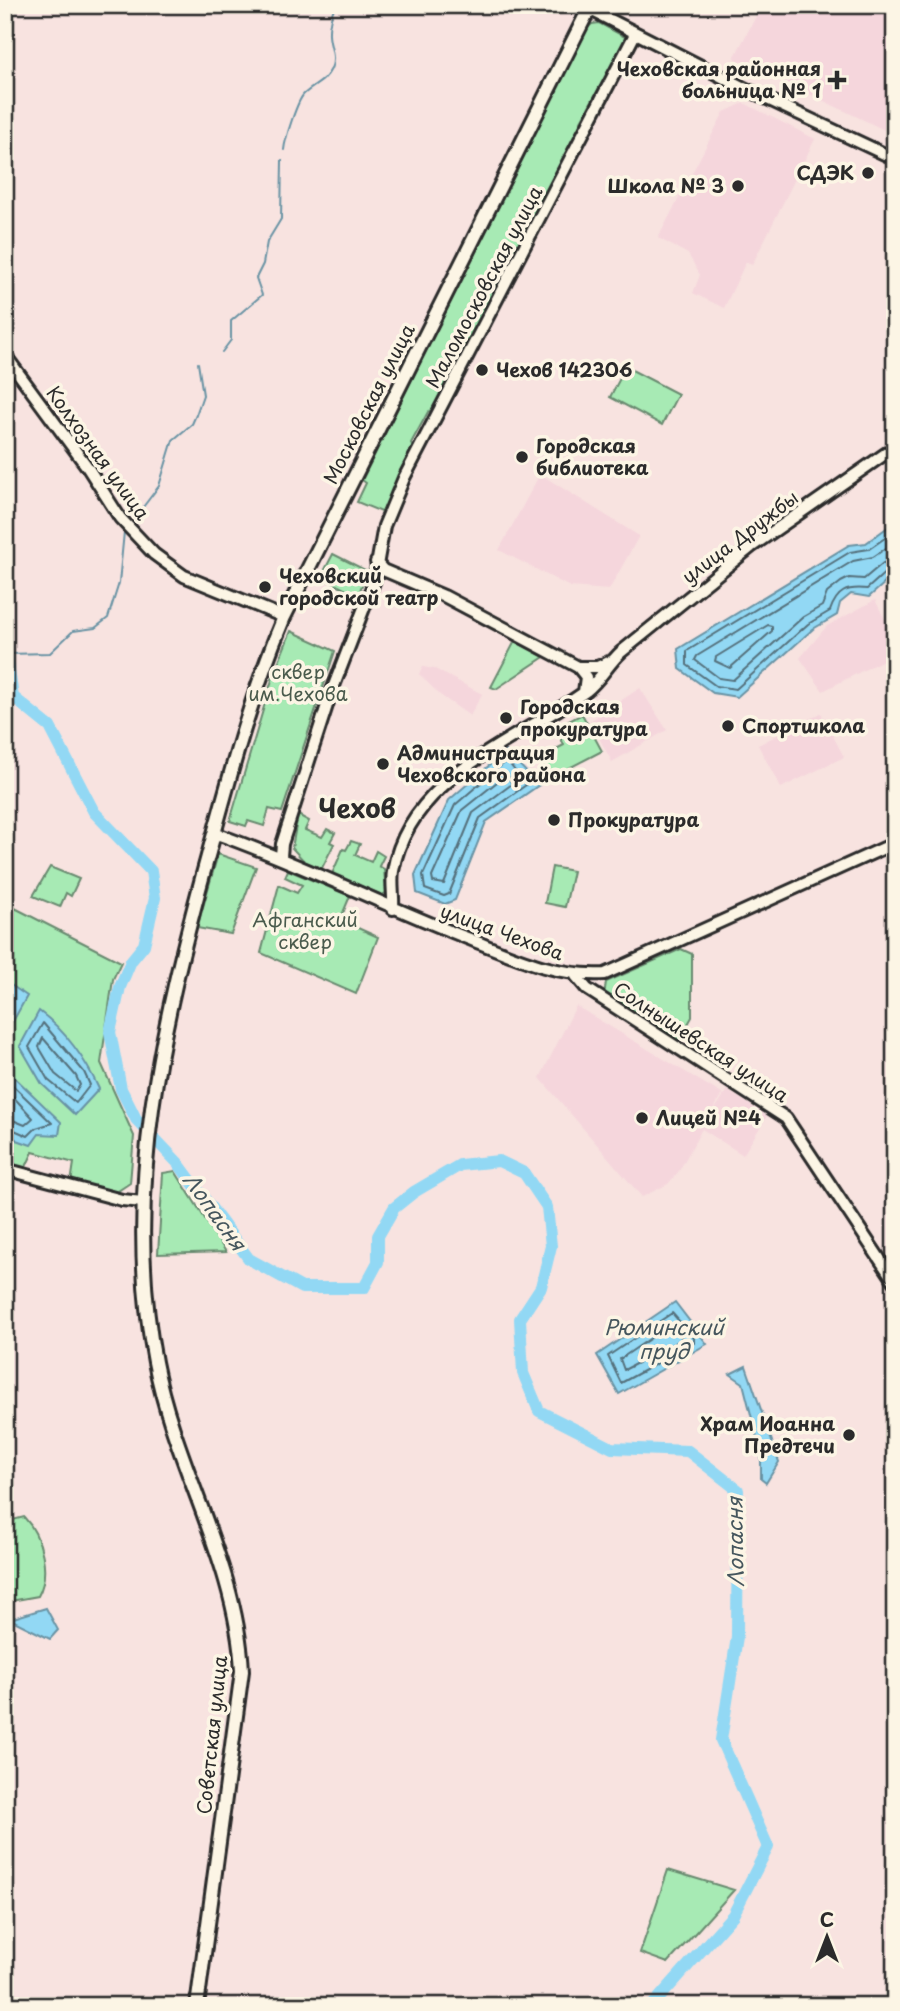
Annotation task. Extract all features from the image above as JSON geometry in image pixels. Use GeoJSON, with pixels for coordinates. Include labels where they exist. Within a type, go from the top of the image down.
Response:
{"type":"FeatureCollection","features":[{"type":"Feature","properties":{"kind":"main road","name":"Московская улица"},"geometry":{"type":"LineString","coordinates":[[157,1068],[167,1012],[258,679],[284,617],[590,7]]}},
{"type":"Feature","properties":{"kind":"main road","name":"Советская улица"},"geometry":{"type":"LineString","coordinates":[[157,1068],[143,1202],[148,1314],[155,1363],[165,1402],[229,1591],[240,1633],[242,1671],[197,2006]]}},
{"type":"Feature","properties":{"kind":"street"},"geometry":{"type":"LineString","coordinates":[[590,7],[635,34],[895,159]]}},
{"type":"Feature","properties":{"kind":"street","name":"Маломосковская улица"},"geometry":{"type":"LineString","coordinates":[[376,562],[384,526],[428,429],[635,34]]}},
{"type":"Feature","properties":{"kind":"street","name":"Колхозная улица"},"geometry":{"type":"LineString","coordinates":[[5,355],[88,468],[120,518],[154,554],[184,576],[284,617]]}},
{"type":"Feature","properties":{"kind":"street","name":"улица Дружбы"},"geometry":{"type":"LineString","coordinates":[[578,667],[597,667],[611,661],[751,547],[895,447]]}},
{"type":"Feature","properties":{"kind":"street"},"geometry":{"type":"LineString","coordinates":[[376,562],[379,567],[444,596],[578,667],[586,677],[584,692]]}},
{"type":"Feature","properties":{"kind":"street"},"geometry":{"type":"LineString","coordinates":[[281,856],[282,844],[330,696],[374,582],[376,562]]}},
{"type":"Feature","properties":{"kind":"street"},"geometry":{"type":"LineString","coordinates":[[374,582],[389,572]]}},
{"type":"Feature","properties":{"kind":"street","name":"улица Дружбы"},"geometry":{"type":"LineString","coordinates":[[393,909],[393,872],[409,831],[422,809],[491,747],[541,722],[601,679],[611,661]]}},
{"type":"Feature","properties":{"kind":"street","name":"улица Чехова"},"geometry":{"type":"LineString","coordinates":[[214,833],[281,856],[324,879],[393,909],[532,965],[576,976],[605,974],[895,843]]}},
{"type":"Feature","properties":{"kind":"street","name":"Солнышевская улица"},"geometry":{"type":"LineString","coordinates":[[576,976],[587,989],[786,1118],[895,1282]]}},
{"type":"Feature","properties":{"kind":"street"},"geometry":{"type":"LineString","coordinates":[[5,1169],[122,1200],[143,1202]]}},
{"type":"Feature","properties":{"kind":"shaded area","name":"Чеховская районная больница № 1"},"geometry":{"type":"Polygon","coordinates":[[[762,5],[895,5],[895,135],[734,58],[762,5]]]}},
{"type":"Feature","properties":{"kind":"shaded area","name":"Школа № 3"},"geometry":{"type":"Polygon","coordinates":[[[744,103],[815,139],[752,265],[746,262],[724,308],[693,293],[700,275],[688,254],[658,238],[724,112],[744,103]]]}},
{"type":"Feature","properties":{"kind":"shaded area"},"geometry":{"type":"Polygon","coordinates":[[[540,474],[639,536],[609,590],[570,587],[499,550],[540,474]]]}},
{"type":"Feature","properties":{"kind":"shaded area"},"geometry":{"type":"Polygon","coordinates":[[[875,600],[895,639],[895,654],[823,691],[800,658],[827,626],[875,600]]]}},
{"type":"Feature","properties":{"kind":"shaded area"},"geometry":{"type":"Polygon","coordinates":[[[423,667],[435,669],[482,694],[470,716],[440,695],[419,674],[423,667]]]}},
{"type":"Feature","properties":{"kind":"shaded area"},"geometry":{"type":"Polygon","coordinates":[[[640,688],[667,730],[612,762],[590,721],[640,688]]]}},
{"type":"Feature","properties":{"kind":"shaded area"},"geometry":{"type":"Polygon","coordinates":[[[821,713],[844,757],[781,788],[758,745],[821,713]]]}},
{"type":"Feature","properties":{"kind":"shaded area","name":"Лицей №4"},"geometry":{"type":"Polygon","coordinates":[[[576,1006],[722,1094],[707,1122],[727,1090],[767,1116],[743,1155],[702,1129],[679,1171],[668,1184],[642,1197],[540,1078],[576,1006]]]}},
{"type":"Feature","properties":{"kind":"green space"},"geometry":{"type":"Polygon","coordinates":[[[599,23],[627,38],[606,85],[600,86],[581,121],[584,127],[517,254],[511,255],[493,290],[495,295],[434,408],[428,412],[411,443],[413,450],[384,513],[357,502],[366,483],[362,480],[586,29],[599,23]]]}},
{"type":"Feature","properties":{"kind":"green space"},"geometry":{"type":"Polygon","coordinates":[[[626,367],[678,394],[662,425],[610,397],[626,367]]]}},
{"type":"Feature","properties":{"kind":"green space"},"geometry":{"type":"Polygon","coordinates":[[[333,554],[367,571],[358,596],[321,577],[333,554]]]}},
{"type":"Feature","properties":{"kind":"green space","name":"сквер им.Чехова"},"geometry":{"type":"Polygon","coordinates":[[[291,631],[335,651],[282,812],[269,809],[264,826],[248,821],[246,826],[230,821],[274,673],[291,631]]]}},
{"type":"Feature","properties":{"kind":"green space"},"geometry":{"type":"Polygon","coordinates":[[[515,641],[544,657],[496,689],[491,687],[515,641]]]}},
{"type":"Feature","properties":{"kind":"green space"},"geometry":{"type":"Polygon","coordinates":[[[582,714],[602,751],[550,778],[539,758],[564,745],[556,728],[582,714]]]}},
{"type":"Feature","properties":{"kind":"green space"},"geometry":{"type":"Polygon","coordinates":[[[298,815],[309,821],[305,830],[322,837],[327,829],[335,833],[330,842],[334,844],[321,870],[304,861],[292,848],[298,815]]]}},
{"type":"Feature","properties":{"kind":"green space"},"geometry":{"type":"Polygon","coordinates":[[[351,841],[360,844],[355,855],[371,862],[376,851],[384,856],[379,866],[384,869],[386,893],[382,895],[332,874],[343,849],[346,850],[351,841]]]}},
{"type":"Feature","properties":{"kind":"green space"},"geometry":{"type":"Polygon","coordinates":[[[218,854],[256,867],[231,934],[197,928],[218,854]]]}},
{"type":"Feature","properties":{"kind":"green space"},"geometry":{"type":"Polygon","coordinates":[[[50,867],[79,879],[71,896],[66,893],[60,907],[33,896],[50,867]]]}},
{"type":"Feature","properties":{"kind":"green space"},"geometry":{"type":"Polygon","coordinates":[[[552,867],[573,871],[565,907],[545,903],[552,867]]]}},
{"type":"Feature","properties":{"kind":"green space","name":"Афганский сквер"},"geometry":{"type":"Polygon","coordinates":[[[288,870],[350,896],[340,920],[378,937],[356,994],[261,953],[279,885],[297,893],[302,885],[285,877],[288,870]]]}},
{"type":"Feature","properties":{"kind":"green space"},"geometry":{"type":"Polygon","coordinates":[[[5,903],[121,962],[113,979],[101,1063],[134,1136],[130,1183],[115,1193],[71,1183],[74,1163],[33,1152],[24,1171],[5,1166],[5,903]]]}},
{"type":"Feature","properties":{"kind":"green space"},"geometry":{"type":"Polygon","coordinates":[[[681,949],[692,954],[692,1017],[678,1042],[604,996],[606,982],[681,949]]]}},
{"type":"Feature","properties":{"kind":"green space"},"geometry":{"type":"Polygon","coordinates":[[[175,1171],[226,1252],[158,1254],[163,1173],[175,1171]]]}},
{"type":"Feature","properties":{"kind":"green space"},"geometry":{"type":"Polygon","coordinates":[[[24,1517],[36,1534],[43,1555],[42,1587],[38,1596],[5,1602],[5,1522],[24,1517]]]}},
{"type":"Feature","properties":{"kind":"green space"},"geometry":{"type":"Polygon","coordinates":[[[668,1870],[734,1890],[668,1963],[640,1953],[668,1870]]]}},
{"type":"Feature","properties":{"kind":"water"},"geometry":{"type":"Polygon","coordinates":[[[892,524],[895,525],[895,574],[869,597],[851,594],[840,603],[837,615],[813,629],[737,697],[713,693],[680,669],[678,649],[849,545],[866,543],[892,524]]]}},
{"type":"Feature","properties":{"kind":"water"},"geometry":{"type":"Polygon","coordinates":[[[506,751],[539,785],[486,822],[455,900],[445,904],[417,893],[415,875],[449,800],[506,751]]]}},
{"type":"Feature","properties":{"kind":"water"},"geometry":{"type":"Polygon","coordinates":[[[5,981],[27,996],[7,1032],[5,1031],[5,981]]]}},
{"type":"Feature","properties":{"kind":"water"},"geometry":{"type":"Polygon","coordinates":[[[39,1011],[58,1027],[74,1046],[99,1089],[75,1115],[42,1084],[20,1046],[39,1011]]]}},
{"type":"Feature","properties":{"kind":"water"},"geometry":{"type":"Polygon","coordinates":[[[8,1071],[61,1122],[59,1135],[39,1134],[31,1145],[17,1140],[5,1131],[5,1073],[8,1071]]]}},
{"type":"Feature","properties":{"kind":"water","name":"Рюминский пруд"},"geometry":{"type":"Polygon","coordinates":[[[675,1302],[707,1344],[619,1394],[597,1355],[675,1302]]]}},
{"type":"Feature","properties":{"kind":"water"},"geometry":{"type":"Polygon","coordinates":[[[746,1366],[779,1462],[766,1483],[761,1479],[761,1454],[743,1383],[730,1374],[746,1366]]]}},
{"type":"Feature","properties":{"kind":"water"},"geometry":{"type":"Polygon","coordinates":[[[46,1608],[58,1630],[50,1639],[10,1619],[46,1608]]]}},
{"type":"Feature","properties":{"kind":"waterway"},"geometry":{"type":"LineString","coordinates":[[284,150],[301,98],[331,69],[333,59],[329,28],[335,5]]}},
{"type":"Feature","properties":{"kind":"waterway"},"geometry":{"type":"LineString","coordinates":[[222,352],[231,340],[231,321],[262,295],[256,278],[263,264],[267,242],[281,219],[282,160]]}},
{"type":"Feature","properties":{"kind":"waterway"},"geometry":{"type":"LineString","coordinates":[[140,511],[159,486],[173,440],[192,424],[196,415],[203,395],[198,363]]}},
{"type":"Feature","properties":{"kind":"waterway"},"geometry":{"type":"LineString","coordinates":[[7,654],[50,653],[73,631],[95,628],[108,618],[119,583],[124,532]]}},
{"type":"Feature","properties":{"kind":"waterway","name":"Лопасня"},"geometry":{"type":"LineString","coordinates":[[5,644],[13,697],[50,727],[94,812],[151,871],[155,898],[144,945],[131,961],[120,987],[110,1032],[121,1089],[136,1119],[178,1163],[249,1259],[302,1288],[364,1288],[378,1262],[378,1236],[394,1208],[414,1192],[460,1165],[499,1161],[524,1173],[547,1207],[551,1246],[541,1287],[520,1319],[523,1373],[539,1411],[612,1448],[688,1451],[738,1490],[737,1637],[721,1740],[768,1847],[733,1915],[652,2006]]}},
{"type":"Feature","properties":{"kind":"place","name":"Чеховская районная больница № 1"},"geometry":{"type":"Point","coordinates":[837,80]}},
{"type":"Feature","properties":{"kind":"place","name":"СДЭК"},"geometry":{"type":"Point","coordinates":[868,173]}},
{"type":"Feature","properties":{"kind":"place","name":"Школа № 3"},"geometry":{"type":"Point","coordinates":[738,186]}},
{"type":"Feature","properties":{"kind":"place","name":"Чехов 142306"},"geometry":{"type":"Point","coordinates":[482,370]}},
{"type":"Feature","properties":{"kind":"place","name":"Городская библиотека"},"geometry":{"type":"Point","coordinates":[522,457]}},
{"type":"Feature","properties":{"kind":"place","name":"Чеховский городской театр"},"geometry":{"type":"Point","coordinates":[265,587]}},
{"type":"Feature","properties":{"kind":"place","name":"Городская прокуратура"},"geometry":{"type":"Point","coordinates":[506,718]}},
{"type":"Feature","properties":{"kind":"place","name":"Спортшкола"},"geometry":{"type":"Point","coordinates":[728,726]}},
{"type":"Feature","properties":{"kind":"place","name":"Администрация Чеховского района"},"geometry":{"type":"Point","coordinates":[383,764]}},
{"type":"Feature","properties":{"kind":"place","name":"Прокуратура"},"geometry":{"type":"Point","coordinates":[554,820]}},
{"type":"Feature","properties":{"kind":"place","name":"Лицей №4"},"geometry":{"type":"Point","coordinates":[642,1118]}},
{"type":"Feature","properties":{"kind":"place","name":"Храм Иоанна Предтечи"},"geometry":{"type":"Point","coordinates":[849,1435]}},
{"type":"Feature","properties":{"kind":"district","name":"Чехов"},"geometry":{"type":"Point","coordinates":[357,809]}}]}
